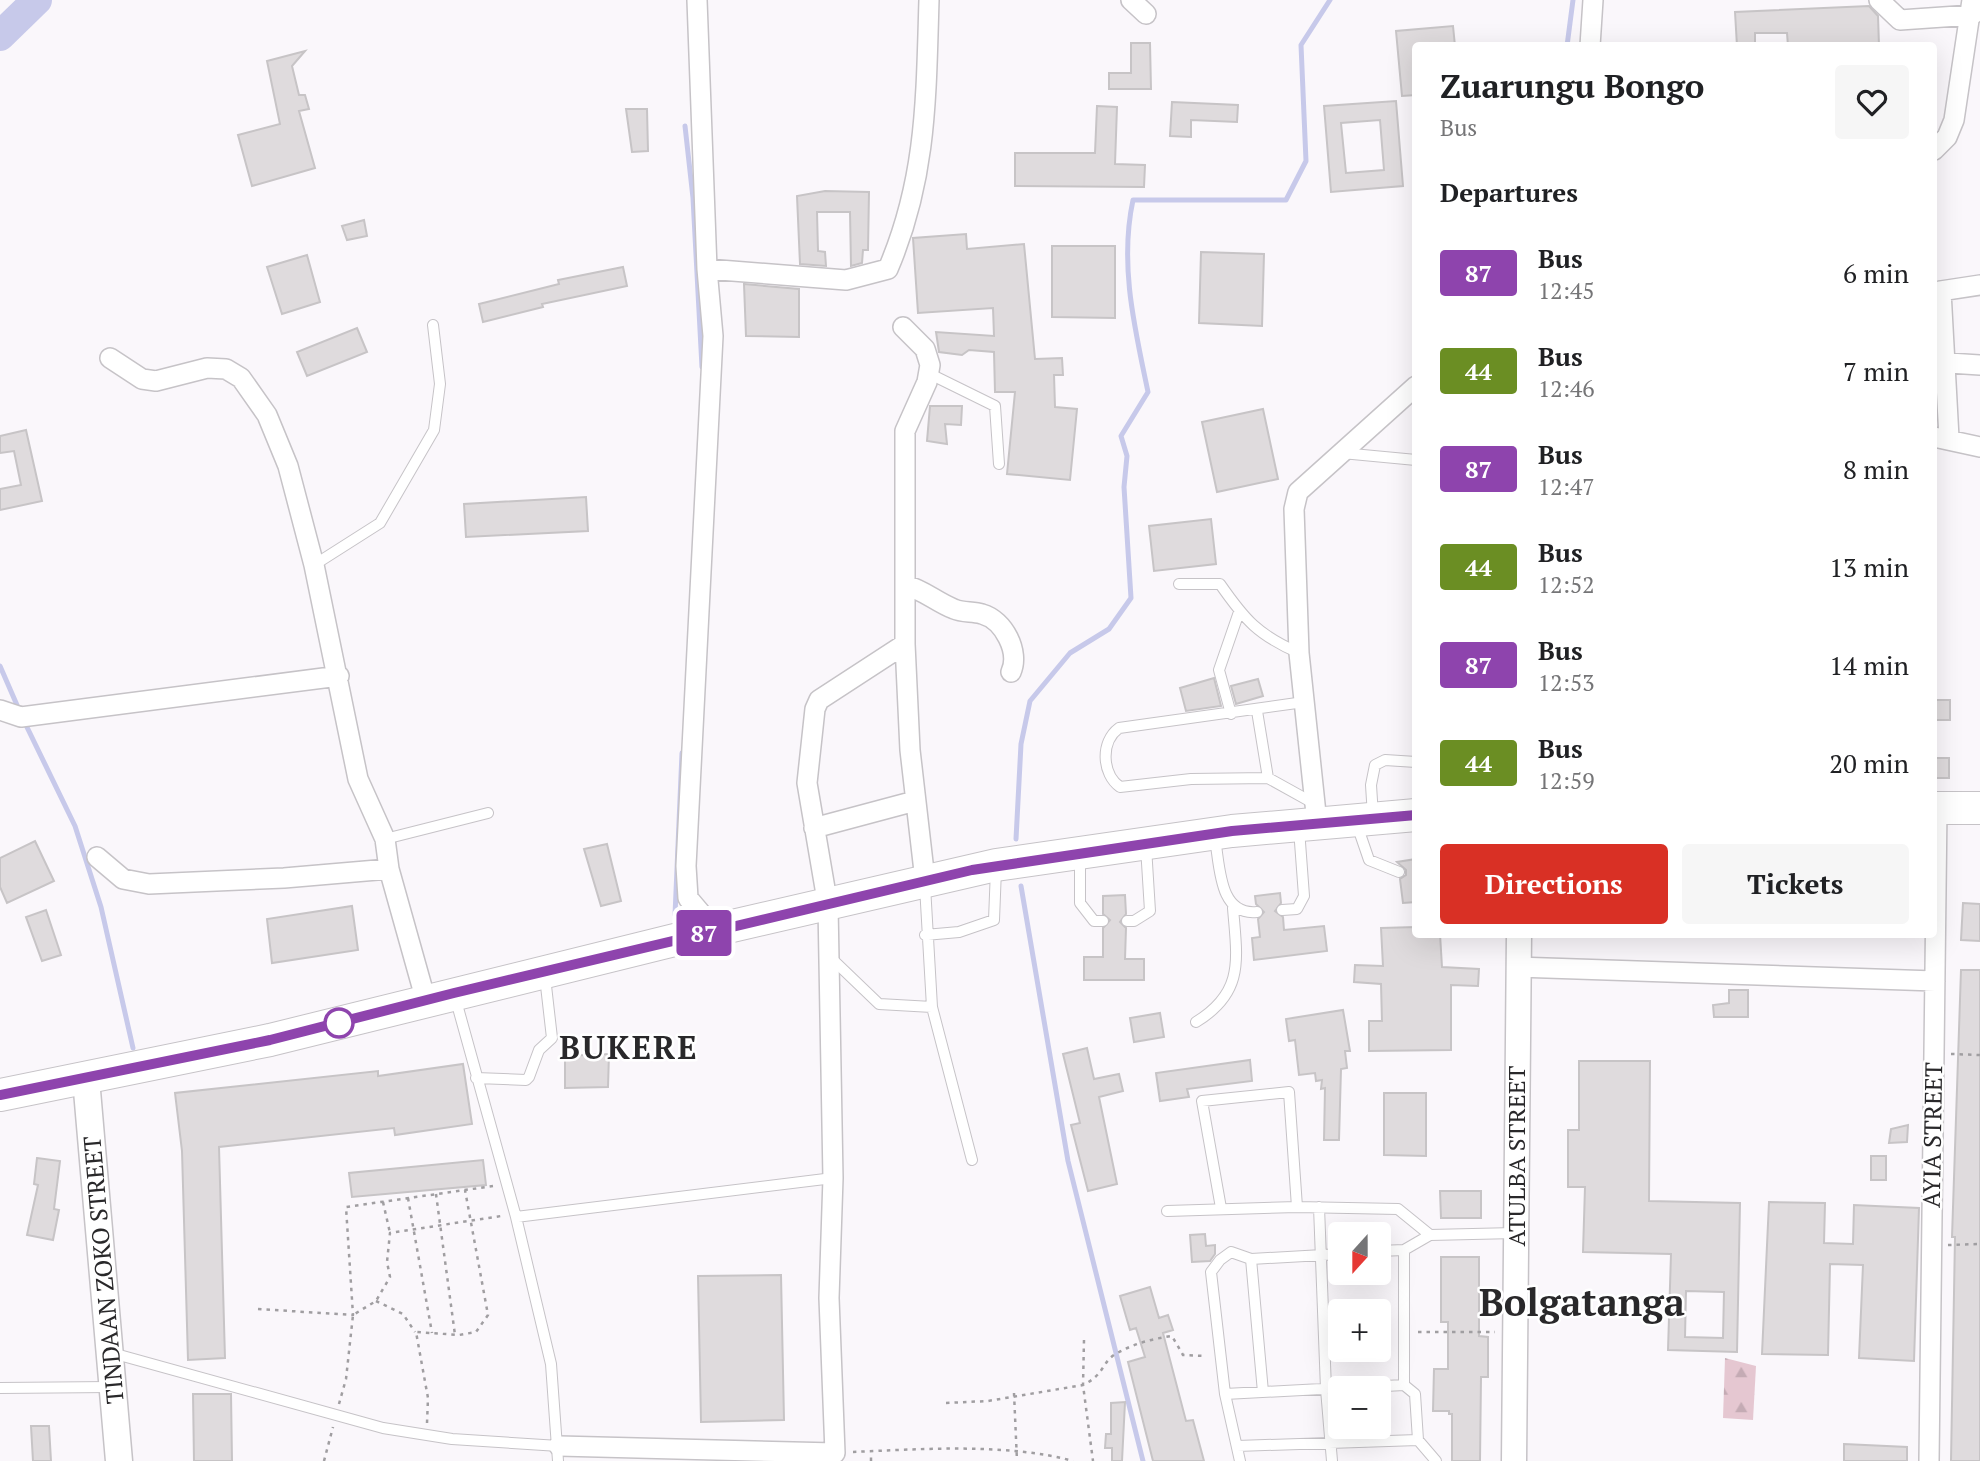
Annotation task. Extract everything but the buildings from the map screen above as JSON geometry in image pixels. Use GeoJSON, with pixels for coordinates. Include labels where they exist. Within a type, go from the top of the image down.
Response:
{"type":"FeatureCollection","features":[{"type":"Feature","properties":{"kind":"highway"},"geometry":{"type":"LineString","coordinates":[[1937,808],[1980,808]]}},
{"type":"Feature","properties":{"kind":"highway"},"geometry":{"type":"LineString","coordinates":[[0,1095],[270,1040],[715,930],[828,906],[925,880],[1079,852],[1213,834],[1311,817],[1364,819],[1412,815]]}},
{"type":"Feature","properties":{"kind":"main road","name":"TINDAAN ZOKO STREET"},"geometry":{"type":"LineString","coordinates":[[86,1079],[119,1461]]}},
{"type":"Feature","properties":{"kind":"street"},"geometry":{"type":"LineString","coordinates":[[697,0],[707,269],[713,336],[686,866],[688,898],[715,930]]}},
{"type":"Feature","properties":{"kind":"street"},"geometry":{"type":"LineString","coordinates":[[707,269],[846,280],[888,269],[905,230],[925,137],[929,0]]}},
{"type":"Feature","properties":{"kind":"street"},"geometry":{"type":"LineString","coordinates":[[1131,0],[1146,15]]}},
{"type":"Feature","properties":{"kind":"street"},"geometry":{"type":"LineString","coordinates":[[1590,42],[1593,0]]}},
{"type":"Feature","properties":{"kind":"street"},"geometry":{"type":"LineString","coordinates":[[1880,0],[1900,20],[1975,8],[1952,127],[1937,146]]}},
{"type":"Feature","properties":{"kind":"street"},"geometry":{"type":"LineString","coordinates":[[1980,285],[1937,291],[1941,438],[1980,447]]}},
{"type":"Feature","properties":{"kind":"street"},"geometry":{"type":"LineString","coordinates":[[903,327],[925,348],[930,374],[905,430],[905,644],[915,801],[925,880]]}},
{"type":"Feature","properties":{"kind":"street"},"geometry":{"type":"LineString","coordinates":[[110,358],[130,373],[156,381],[207,368],[226,369],[241,378],[267,415],[288,466],[314,565],[361,792],[385,839],[389,869],[440,997]]}},
{"type":"Feature","properties":{"kind":"street"},"geometry":{"type":"LineString","coordinates":[[1939,363],[1980,365]]}},
{"type":"Feature","properties":{"kind":"street"},"geometry":{"type":"LineString","coordinates":[[1311,817],[1299,653],[1294,509],[1298,492],[1412,390]]}},
{"type":"Feature","properties":{"kind":"street"},"geometry":{"type":"LineString","coordinates":[[905,585],[927,592],[954,609],[988,616],[1013,646],[1014,664],[1011,672]]}},
{"type":"Feature","properties":{"kind":"street"},"geometry":{"type":"LineString","coordinates":[[558,1454],[835,1457],[823,1298],[833,1178],[828,906],[807,783],[819,700],[905,644]]}},
{"type":"Feature","properties":{"kind":"street"},"geometry":{"type":"LineString","coordinates":[[0,710],[21,717],[339,676]]}},
{"type":"Feature","properties":{"kind":"street"},"geometry":{"type":"LineString","coordinates":[[814,828],[915,801]]}},
{"type":"Feature","properties":{"kind":"street"},"geometry":{"type":"LineString","coordinates":[[97,857],[123,879],[149,884],[284,878],[389,869]]}},
{"type":"Feature","properties":{"kind":"street","name":"ATULBA STREET"},"geometry":{"type":"LineString","coordinates":[[1514,1461],[1519,938]]}},
{"type":"Feature","properties":{"kind":"street","name":"AYIA STREET"},"geometry":{"type":"LineString","coordinates":[[1929,1461],[1935,938]]}},
{"type":"Feature","properties":{"kind":"street"},"geometry":{"type":"LineString","coordinates":[[1520,967],[1935,981]]}},
{"type":"Feature","properties":{"kind":"lane"},"geometry":{"type":"LineString","coordinates":[[314,565],[380,523],[434,430],[440,384],[433,325]]}},
{"type":"Feature","properties":{"kind":"lane"},"geometry":{"type":"LineString","coordinates":[[930,374],[995,406],[999,464]]}},
{"type":"Feature","properties":{"kind":"lane"},"geometry":{"type":"LineString","coordinates":[[1341,453],[1412,460]]}},
{"type":"Feature","properties":{"kind":"lane"},"geometry":{"type":"LineString","coordinates":[[1179,584],[1220,584],[1239,612],[1267,639],[1299,653]]}},
{"type":"Feature","properties":{"kind":"lane"},"geometry":{"type":"LineString","coordinates":[[1231,714],[1219,670],[1239,612]]}},
{"type":"Feature","properties":{"kind":"lane"},"geometry":{"type":"LineString","coordinates":[[1268,778],[1191,779],[1120,787],[1106,772],[1105,760],[1111,735],[1119,728],[1257,711],[1304,702]]}},
{"type":"Feature","properties":{"kind":"lane"},"geometry":{"type":"LineString","coordinates":[[1257,711],[1268,778],[1311,817],[1302,904],[1297,909],[1282,910]]}},
{"type":"Feature","properties":{"kind":"lane"},"geometry":{"type":"LineString","coordinates":[[1399,872],[1369,860],[1364,819],[1374,765],[1385,760],[1412,762]]}},
{"type":"Feature","properties":{"kind":"lane"},"geometry":{"type":"LineString","coordinates":[[385,839],[488,813]]}},
{"type":"Feature","properties":{"kind":"lane"},"geometry":{"type":"LineString","coordinates":[[1196,1022],[1216,1010],[1228,995],[1236,974],[1233,908],[1226,896],[1213,834]]}},
{"type":"Feature","properties":{"kind":"lane"},"geometry":{"type":"LineString","coordinates":[[1127,922],[1134,921],[1150,911],[1146,844]]}},
{"type":"Feature","properties":{"kind":"lane"},"geometry":{"type":"LineString","coordinates":[[1079,852],[1080,903],[1094,921],[1103,921]]}},
{"type":"Feature","properties":{"kind":"lane"},"geometry":{"type":"LineString","coordinates":[[925,936],[959,932],[994,920],[996,866]]}},
{"type":"Feature","properties":{"kind":"lane"},"geometry":{"type":"LineString","coordinates":[[925,880],[925,936],[932,1007],[972,1160]]}},
{"type":"Feature","properties":{"kind":"lane"},"geometry":{"type":"LineString","coordinates":[[1233,908],[1244,913],[1257,912]]}},
{"type":"Feature","properties":{"kind":"lane"},"geometry":{"type":"LineString","coordinates":[[829,955],[879,1004],[932,1007]]}},
{"type":"Feature","properties":{"kind":"lane"},"geometry":{"type":"LineString","coordinates":[[477,1078],[526,1080],[529,1077],[539,1050],[552,1038],[545,973]]}},
{"type":"Feature","properties":{"kind":"lane"},"geometry":{"type":"LineString","coordinates":[[111,1353],[383,1428],[558,1454],[551,1364],[515,1215],[477,1078],[440,997]]}},
{"type":"Feature","properties":{"kind":"lane"},"geometry":{"type":"LineString","coordinates":[[1221,1208],[1202,1101],[1289,1092],[1297,1207]]}},
{"type":"Feature","properties":{"kind":"lane"},"geometry":{"type":"LineString","coordinates":[[515,1215],[833,1178]]}},
{"type":"Feature","properties":{"kind":"lane"},"geometry":{"type":"LineString","coordinates":[[1167,1211],[1297,1207],[1398,1209],[1430,1235]]}},
{"type":"Feature","properties":{"kind":"lane"},"geometry":{"type":"LineString","coordinates":[[1320,1207],[1326,1389],[1332,1461]]}},
{"type":"Feature","properties":{"kind":"lane"},"geometry":{"type":"LineString","coordinates":[[1391,1251],[1404,1250],[1430,1235],[1516,1233]]}},
{"type":"Feature","properties":{"kind":"lane"},"geometry":{"type":"LineString","coordinates":[[1404,1250],[1404,1385]]}},
{"type":"Feature","properties":{"kind":"lane"},"geometry":{"type":"LineString","coordinates":[[1240,1461],[1225,1394],[1212,1272],[1220,1260],[1231,1252],[1251,1259],[1328,1255]]}},
{"type":"Feature","properties":{"kind":"lane"},"geometry":{"type":"LineString","coordinates":[[1251,1259],[1263,1392]]}},
{"type":"Feature","properties":{"kind":"lane"},"geometry":{"type":"LineString","coordinates":[[1391,1386],[1404,1385],[1415,1394],[1418,1440],[1436,1461]]}},
{"type":"Feature","properties":{"kind":"lane"},"geometry":{"type":"LineString","coordinates":[[0,1388],[114,1387]]}},
{"type":"Feature","properties":{"kind":"lane"},"geometry":{"type":"LineString","coordinates":[[1225,1394],[1326,1389]]}},
{"type":"Feature","properties":{"kind":"lane"},"geometry":{"type":"LineString","coordinates":[[1237,1446],[1418,1440]]}},
{"type":"Feature","properties":{"kind":"path"},"geometry":{"type":"LineString","coordinates":[[1934,1053],[1980,1055]]}},
{"type":"Feature","properties":{"kind":"path"},"geometry":{"type":"LineString","coordinates":[[324,1461],[346,1379],[353,1315],[346,1207],[505,1184]]}},
{"type":"Feature","properties":{"kind":"path"},"geometry":{"type":"LineString","coordinates":[[416,1335],[416,1332],[455,1335],[476,1332],[488,1315],[465,1190]]}},
{"type":"Feature","properties":{"kind":"path"},"geometry":{"type":"LineString","coordinates":[[436,1194],[455,1335]]}},
{"type":"Feature","properties":{"kind":"path"},"geometry":{"type":"LineString","coordinates":[[408,1198],[432,1333]]}},
{"type":"Feature","properties":{"kind":"path"},"geometry":{"type":"LineString","coordinates":[[258,1309],[353,1315],[376,1301],[390,1277],[387,1262],[390,1233],[383,1202]]}},
{"type":"Feature","properties":{"kind":"path"},"geometry":{"type":"LineString","coordinates":[[390,1233],[515,1215]]}},
{"type":"Feature","properties":{"kind":"path"},"geometry":{"type":"LineString","coordinates":[[1931,1245],[1980,1244]]}},
{"type":"Feature","properties":{"kind":"path"},"geometry":{"type":"LineString","coordinates":[[376,1301],[403,1314],[416,1335],[428,1398],[427,1425],[448,1430],[452,1439]]}},
{"type":"Feature","properties":{"kind":"path"},"geometry":{"type":"LineString","coordinates":[[1404,1332],[1515,1332]]}},
{"type":"Feature","properties":{"kind":"path"},"geometry":{"type":"LineString","coordinates":[[946,1403],[988,1401],[1083,1385],[1097,1378],[1113,1355],[1143,1340],[1172,1336],[1183,1355],[1220,1357]]}},
{"type":"Feature","properties":{"kind":"path"},"geometry":{"type":"LineString","coordinates":[[1084,1340],[1083,1385],[1093,1461]]}},
{"type":"Feature","properties":{"kind":"path"},"geometry":{"type":"LineString","coordinates":[[1014,1393],[1013,1429],[1017,1461]]}},
{"type":"Feature","properties":{"kind":"path"},"geometry":{"type":"LineString","coordinates":[[835,1457],[871,1451],[926,1449],[1054,1455],[1073,1461]]}},
{"type":"Feature","properties":{"kind":"path"},"geometry":{"type":"LineString","coordinates":[[871,1451],[871,1461]]}},
{"type":"Feature","properties":{"kind":"green space"},"geometry":{"type":"Polygon","coordinates":[[[1725,1358],[1756,1366],[1753,1420],[1723,1418],[1725,1358]]]}},
{"type":"Feature","properties":{"kind":"waterway"},"geometry":{"type":"LineString","coordinates":[[0,36],[37,0]]}},
{"type":"Feature","properties":{"kind":"waterway"},"geometry":{"type":"LineString","coordinates":[[1016,839],[1021,744],[1030,701],[1070,653],[1109,629],[1131,598],[1124,487],[1127,456],[1121,436],[1148,392],[1128,273],[1129,224],[1133,200],[1286,200],[1306,161],[1301,45],[1330,0]]}},
{"type":"Feature","properties":{"kind":"waterway"},"geometry":{"type":"LineString","coordinates":[[1568,42],[1573,0]]}},
{"type":"Feature","properties":{"kind":"waterway"},"geometry":{"type":"LineString","coordinates":[[685,126],[693,198],[702,367]]}},
{"type":"Feature","properties":{"kind":"waterway"},"geometry":{"type":"LineString","coordinates":[[0,666],[20,712]]}},
{"type":"Feature","properties":{"kind":"waterway"},"geometry":{"type":"LineString","coordinates":[[24,721],[75,826],[101,907],[133,1048]]}},
{"type":"Feature","properties":{"kind":"waterway"},"geometry":{"type":"LineString","coordinates":[[675,915],[682,753]]}},
{"type":"Feature","properties":{"kind":"waterway"},"geometry":{"type":"LineString","coordinates":[[1021,886],[1068,1161],[1143,1461]]}},
{"type":"Feature","properties":{"kind":"bus line","name":"87"},"geometry":{"type":"LineString","coordinates":[[0,1095],[139,1069],[270,1040],[454,993],[972,870],[1232,831],[1412,815]]}},
{"type":"Feature","properties":{"kind":"district","name":"BUKERE"},"geometry":{"type":"Point","coordinates":[629,1047]}},
{"type":"Feature","properties":{"kind":"district","name":"Bolgatanga"},"geometry":{"type":"Point","coordinates":[1582,1302]}}]}
